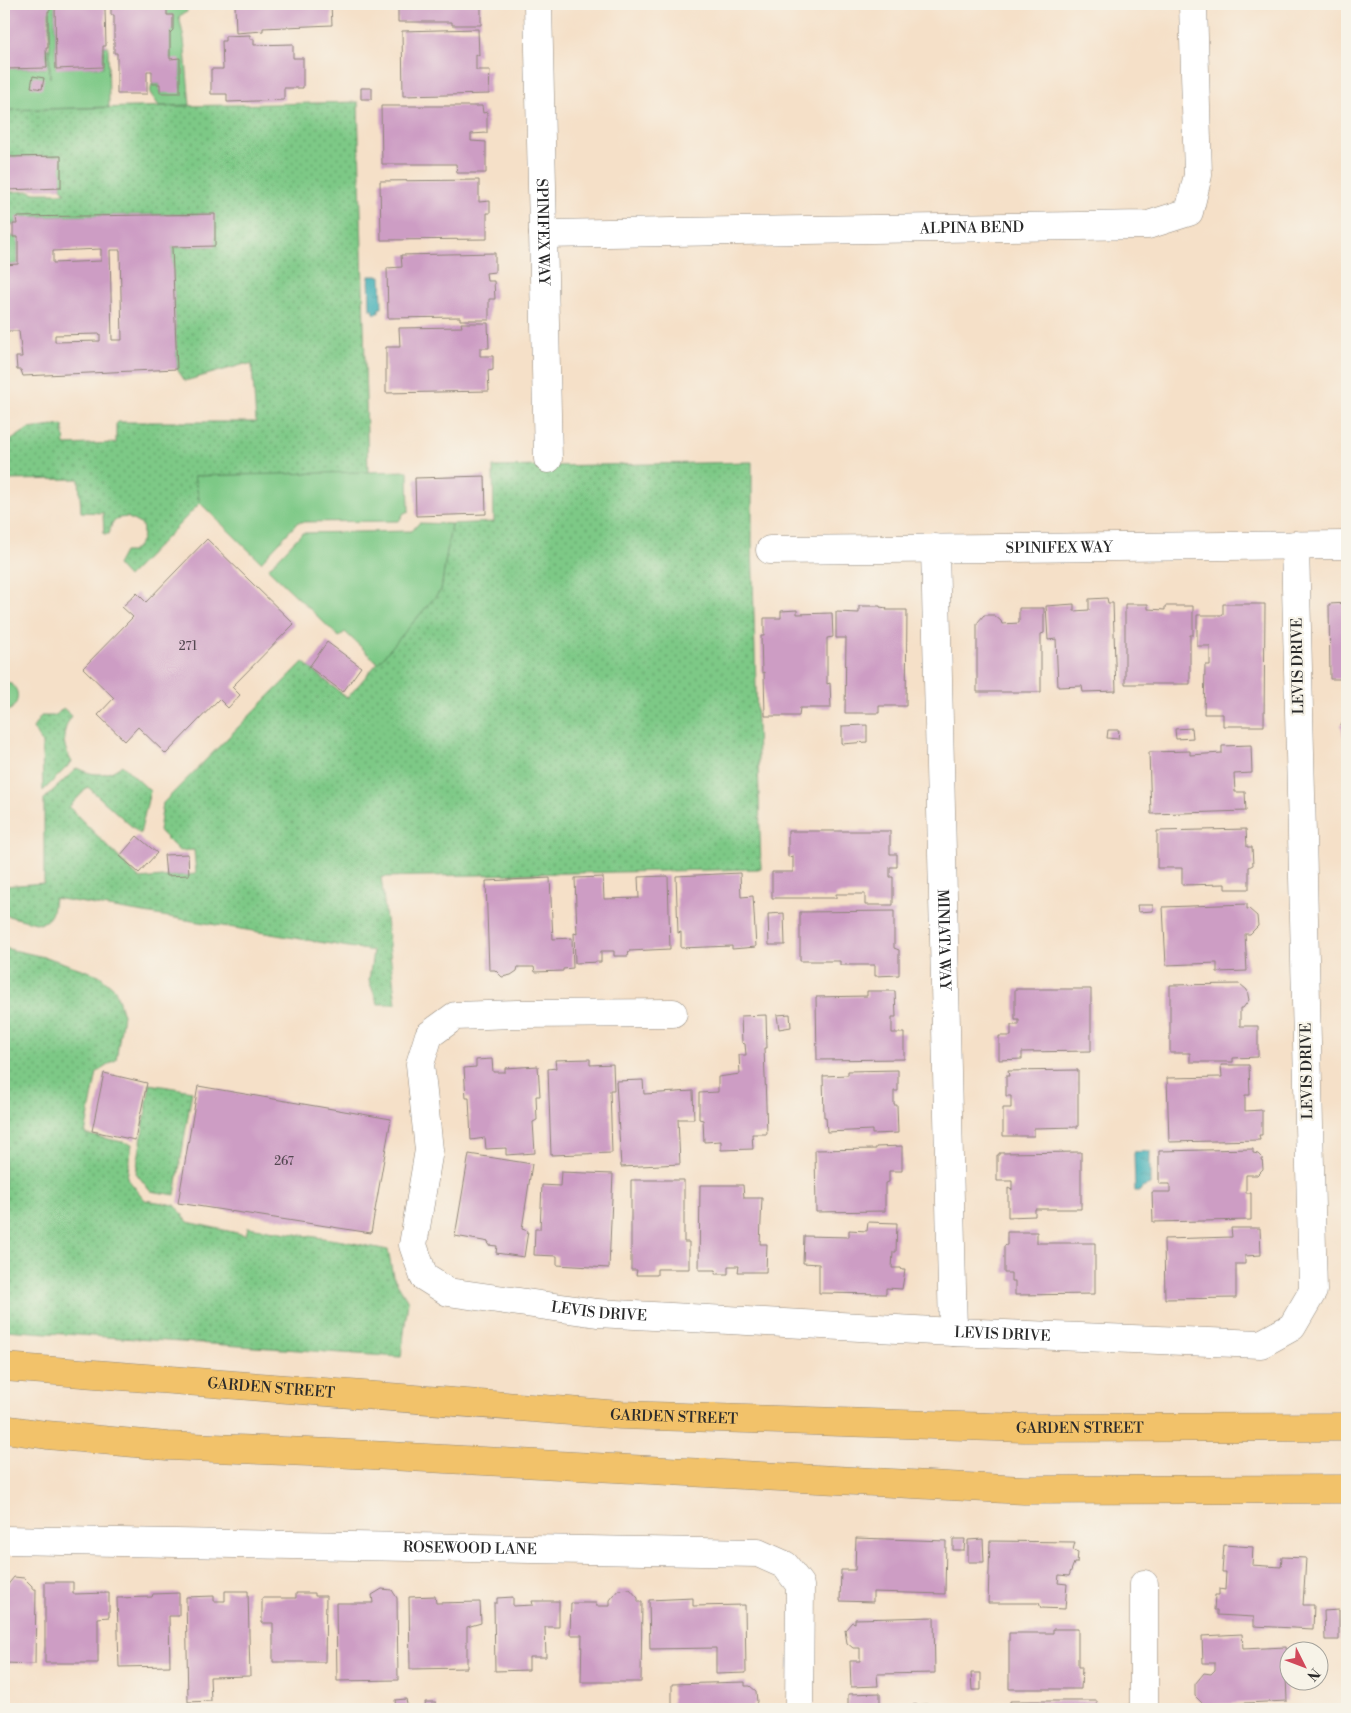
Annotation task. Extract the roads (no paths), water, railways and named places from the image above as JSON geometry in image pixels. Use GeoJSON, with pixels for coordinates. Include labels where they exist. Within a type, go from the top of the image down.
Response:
{"type":"FeatureCollection","features":[{"type":"Feature","properties":{"kind":"main road","name":"GARDEN STREET"},"geometry":{"type":"LineString","coordinates":[[4,1367],[621,1415],[1024,1428],[1347,1427]]}},
{"type":"Feature","properties":{"kind":"main road"},"geometry":{"type":"LineString","coordinates":[[4,1429],[47,1435],[167,1446],[362,1454],[1024,1490],[1347,1488]]}},
{"type":"Feature","properties":{"kind":"street","name":"SPINIFEX WAY"},"geometry":{"type":"LineString","coordinates":[[538,4],[548,459]]}},
{"type":"Feature","properties":{"kind":"street","name":"ALPINA BEND"},"geometry":{"type":"LineString","coordinates":[[543,234],[1148,225],[1189,212],[1198,175],[1193,4]]}},
{"type":"Feature","properties":{"kind":"street","name":"LEVIS DRIVE"},"geometry":{"type":"LineString","coordinates":[[673,1013],[455,1016],[429,1035],[420,1064],[429,1150],[413,1245],[424,1277],[448,1292],[597,1313],[953,1332],[1261,1344],[1292,1327],[1313,1292],[1295,544]]}},
{"type":"Feature","properties":{"kind":"street","name":"SPINIFEX WAY"},"geometry":{"type":"LineString","coordinates":[[770,550],[1347,545]]}},
{"type":"Feature","properties":{"kind":"street","name":"MINIATA WAY"},"geometry":{"type":"LineString","coordinates":[[935,548],[953,1332]]}},
{"type":"Feature","properties":{"kind":"street","name":"ROSEWOOD LANE"},"geometry":{"type":"LineString","coordinates":[[4,1540],[758,1553],[785,1565],[800,1585],[799,1709]]}},
{"type":"Feature","properties":{"kind":"street"},"geometry":{"type":"LineString","coordinates":[[1144,1584],[1144,1709]]}},
{"type":"Feature","properties":{"kind":"water"},"geometry":{"type":"Polygon","coordinates":[[[369,276],[381,276],[382,308],[379,308],[377,314],[374,313],[373,309],[370,309],[369,276]]]}},
{"type":"Feature","properties":{"kind":"water"},"geometry":{"type":"Polygon","coordinates":[[[1150,1151],[1150,1185],[1142,1188],[1140,1191],[1135,1191],[1134,1152],[1150,1151]]]}}]}
